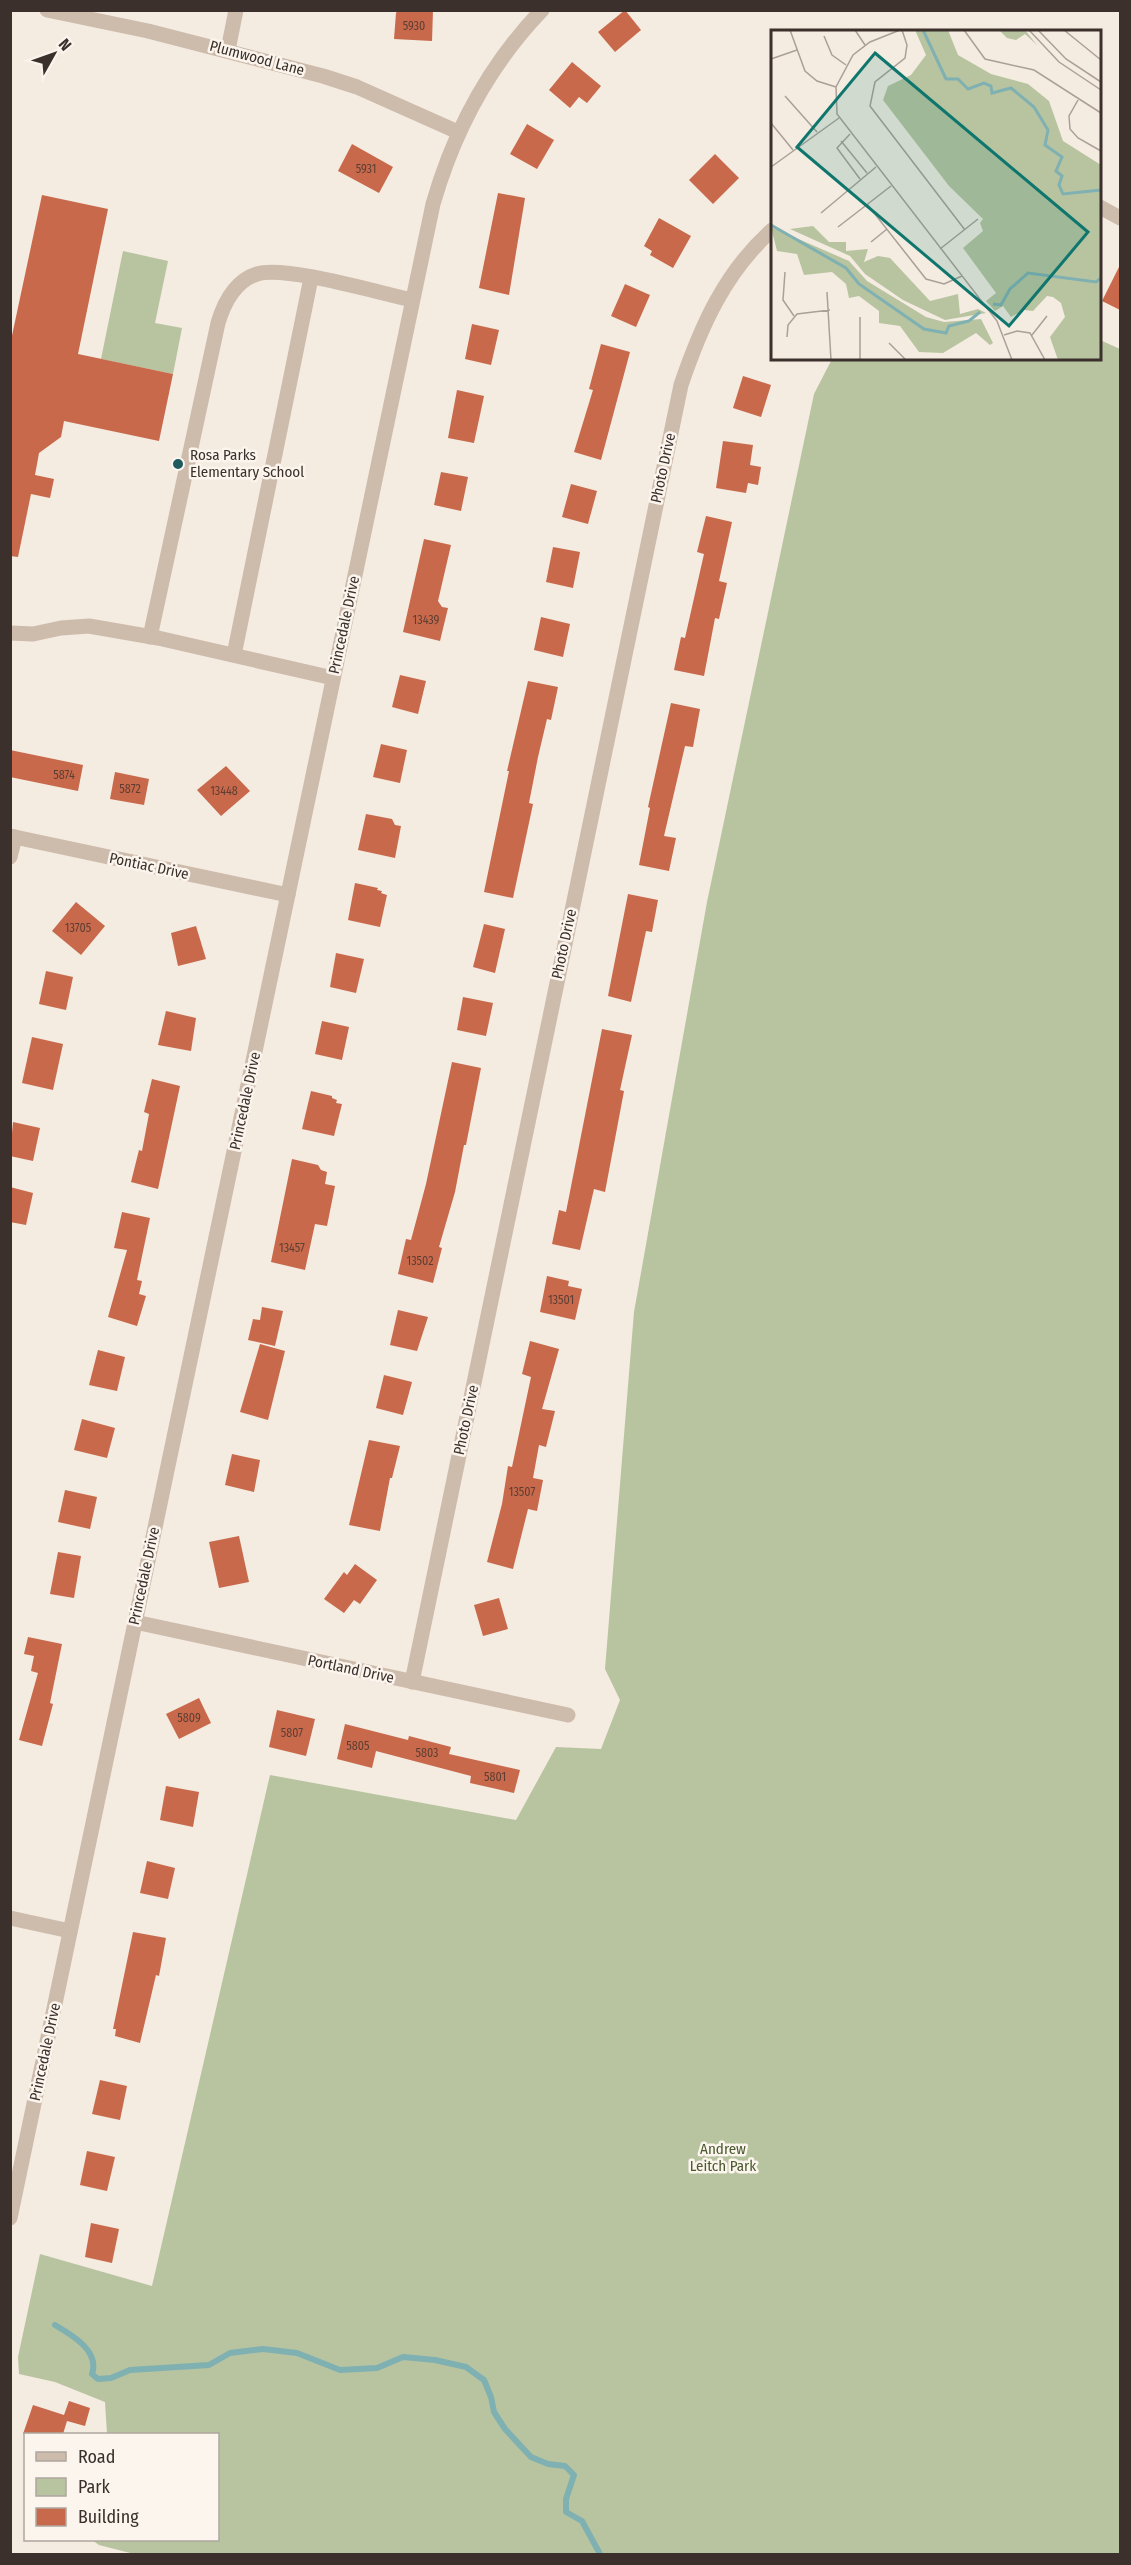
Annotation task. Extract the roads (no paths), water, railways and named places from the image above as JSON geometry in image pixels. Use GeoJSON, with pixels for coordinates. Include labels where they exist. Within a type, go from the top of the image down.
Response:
{"type":"FeatureCollection","features":[{"type":"Feature","properties":{"kind":"street","name":"Plumwood Lane"},"geometry":{"type":"LineString","coordinates":[[47,10],[228,50],[357,87],[458,132]]}},
{"type":"Feature","properties":{"kind":"street"},"geometry":{"type":"LineString","coordinates":[[228,50],[236,10]]}},
{"type":"Feature","properties":{"kind":"street","name":"Princedale Drive"},"geometry":{"type":"LineString","coordinates":[[10,2218],[433,204],[458,132],[480,91],[520,33],[542,10]]}},
{"type":"Feature","properties":{"kind":"street"},"geometry":{"type":"LineString","coordinates":[[1101,208],[1120,219]]}},
{"type":"Feature","properties":{"kind":"street","name":"Photo Drive"},"geometry":{"type":"LineString","coordinates":[[412,1682],[681,385],[710,310],[728,279],[750,251],[771,231]]}},
{"type":"Feature","properties":{"kind":"street"},"geometry":{"type":"LineString","coordinates":[[150,637],[222,309],[234,290],[255,274],[280,272],[412,300]]}},
{"type":"Feature","properties":{"kind":"street"},"geometry":{"type":"LineString","coordinates":[[234,655],[311,278]]}},
{"type":"Feature","properties":{"kind":"street"},"geometry":{"type":"LineString","coordinates":[[10,633],[33,634],[79,626],[150,637],[333,678]]}},
{"type":"Feature","properties":{"kind":"street"},"geometry":{"type":"LineString","coordinates":[[10,857],[13,837]]}},
{"type":"Feature","properties":{"kind":"street","name":"Pontiac Drive"},"geometry":{"type":"LineString","coordinates":[[13,837],[288,895]]}},
{"type":"Feature","properties":{"kind":"street","name":"Portland Drive"},"geometry":{"type":"LineString","coordinates":[[135,1622],[568,1715]]}},
{"type":"Feature","properties":{"kind":"street"},"geometry":{"type":"LineString","coordinates":[[10,1918],[70,1931]]}},
{"type":"Feature","properties":{"kind":"waterway"},"geometry":{"type":"LineString","coordinates":[[55,2325],[76,2339],[88,2351],[92,2358],[92,2374],[98,2379],[111,2378],[130,2370],[209,2365],[230,2353],[263,2349],[297,2353],[340,2370],[377,2368],[403,2357],[435,2360],[466,2367],[484,2380],[494,2412],[505,2429],[531,2457],[548,2464],[565,2466],[574,2475],[566,2499],[566,2512],[582,2521],[600,2554]]}},
{"type":"Feature","properties":{"kind":"place","name":"Rosa Parks Elementary School"},"geometry":{"type":"Point","coordinates":[178,464]}},
{"type":"Feature","properties":{"kind":"park label","name":"Andrew Leitch Park"},"geometry":{"type":"Point","coordinates":[723,2158]}}]}
